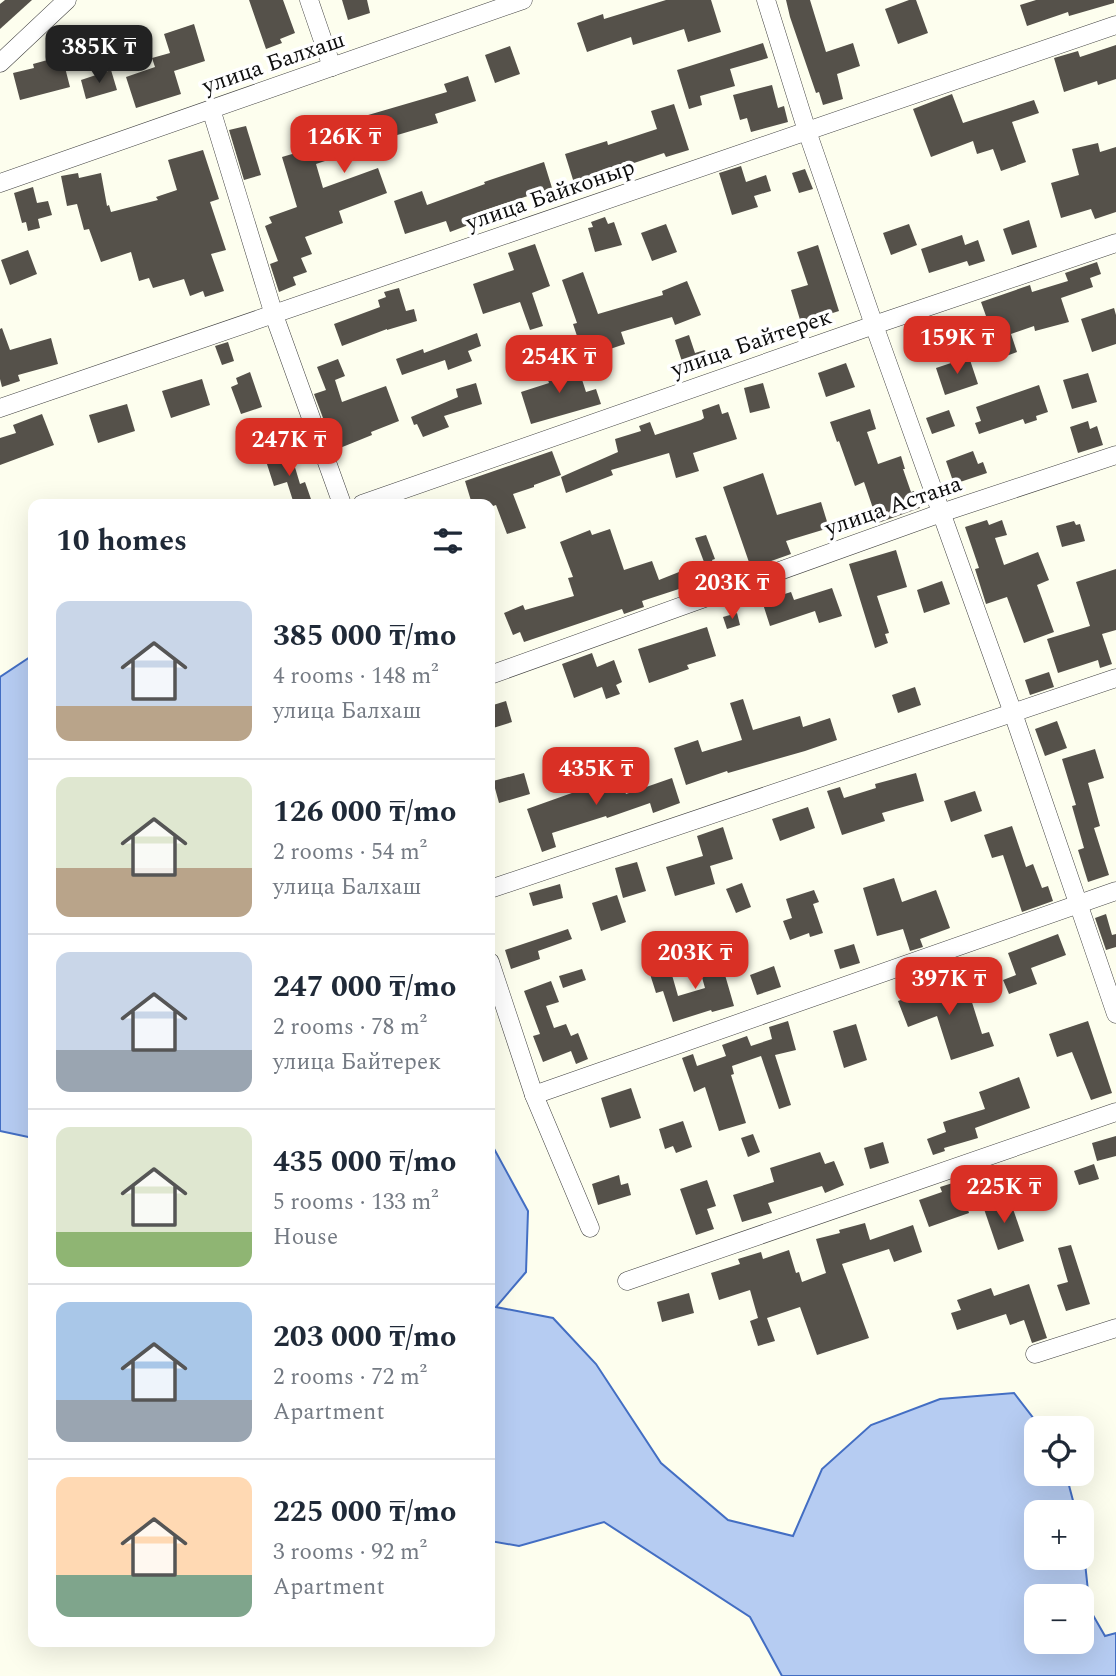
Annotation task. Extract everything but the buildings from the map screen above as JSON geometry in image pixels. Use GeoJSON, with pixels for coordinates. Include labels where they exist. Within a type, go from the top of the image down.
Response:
{"type":"FeatureCollection","features":[{"type":"Feature","properties":{"kind":"street"},"geometry":{"type":"LineString","coordinates":[[309,0],[332,67]]}},
{"type":"Feature","properties":{"kind":"street","name":"улица Балхаш"},"geometry":{"type":"LineString","coordinates":[[0,183],[521,0]]}},
{"type":"Feature","properties":{"kind":"street"},"geometry":{"type":"LineString","coordinates":[[766,0],[873,325],[1013,713],[1116,1014]]}},
{"type":"Feature","properties":{"kind":"street"},"geometry":{"type":"LineString","coordinates":[[0,63],[59,3]]}},
{"type":"Feature","properties":{"kind":"street","name":"улица Байконыр"},"geometry":{"type":"LineString","coordinates":[[0,408],[1116,25]]}},
{"type":"Feature","properties":{"kind":"street"},"geometry":{"type":"LineString","coordinates":[[211,109],[274,315],[340,499]]}},
{"type":"Feature","properties":{"kind":"street","name":"улица Байтерек"},"geometry":{"type":"LineString","coordinates":[[376,499],[1116,243]]}},
{"type":"Feature","properties":{"kind":"street","name":"улица Астана"},"geometry":{"type":"LineString","coordinates":[[495,673],[941,513],[1116,455]]}},
{"type":"Feature","properties":{"kind":"street"},"geometry":{"type":"LineString","coordinates":[[495,888],[1116,678]]}},
{"type":"Feature","properties":{"kind":"street"},"geometry":{"type":"LineString","coordinates":[[534,1095],[1116,891]]}},
{"type":"Feature","properties":{"kind":"street"},"geometry":{"type":"LineString","coordinates":[[495,977],[534,1095],[590,1228]]}},
{"type":"Feature","properties":{"kind":"street"},"geometry":{"type":"LineString","coordinates":[[627,1281],[1116,1112]]}},
{"type":"Feature","properties":{"kind":"street"},"geometry":{"type":"LineString","coordinates":[[1035,1354],[1116,1328]]}},
{"type":"Feature","properties":{"kind":"water"},"geometry":{"type":"Polygon","coordinates":[[[28,658],[28,1137],[0,1131],[0,677],[28,658]]]}},
{"type":"Feature","properties":{"kind":"water"},"geometry":{"type":"Polygon","coordinates":[[[495,1150],[528,1211],[526,1272],[496,1307],[553,1318],[596,1364],[661,1463],[728,1520],[793,1536],[822,1469],[871,1425],[940,1399],[1014,1393],[1032,1416],[1024,1416],[1024,1486],[1069,1486],[1073,1500],[1024,1500],[1024,1570],[1086,1570],[1087,1584],[1024,1584],[1024,1654],[1094,1654],[1094,1617],[1105,1636],[1116,1633],[1116,1676],[782,1676],[750,1617],[604,1522],[519,1546],[495,1542],[495,1150]]]}}]}
